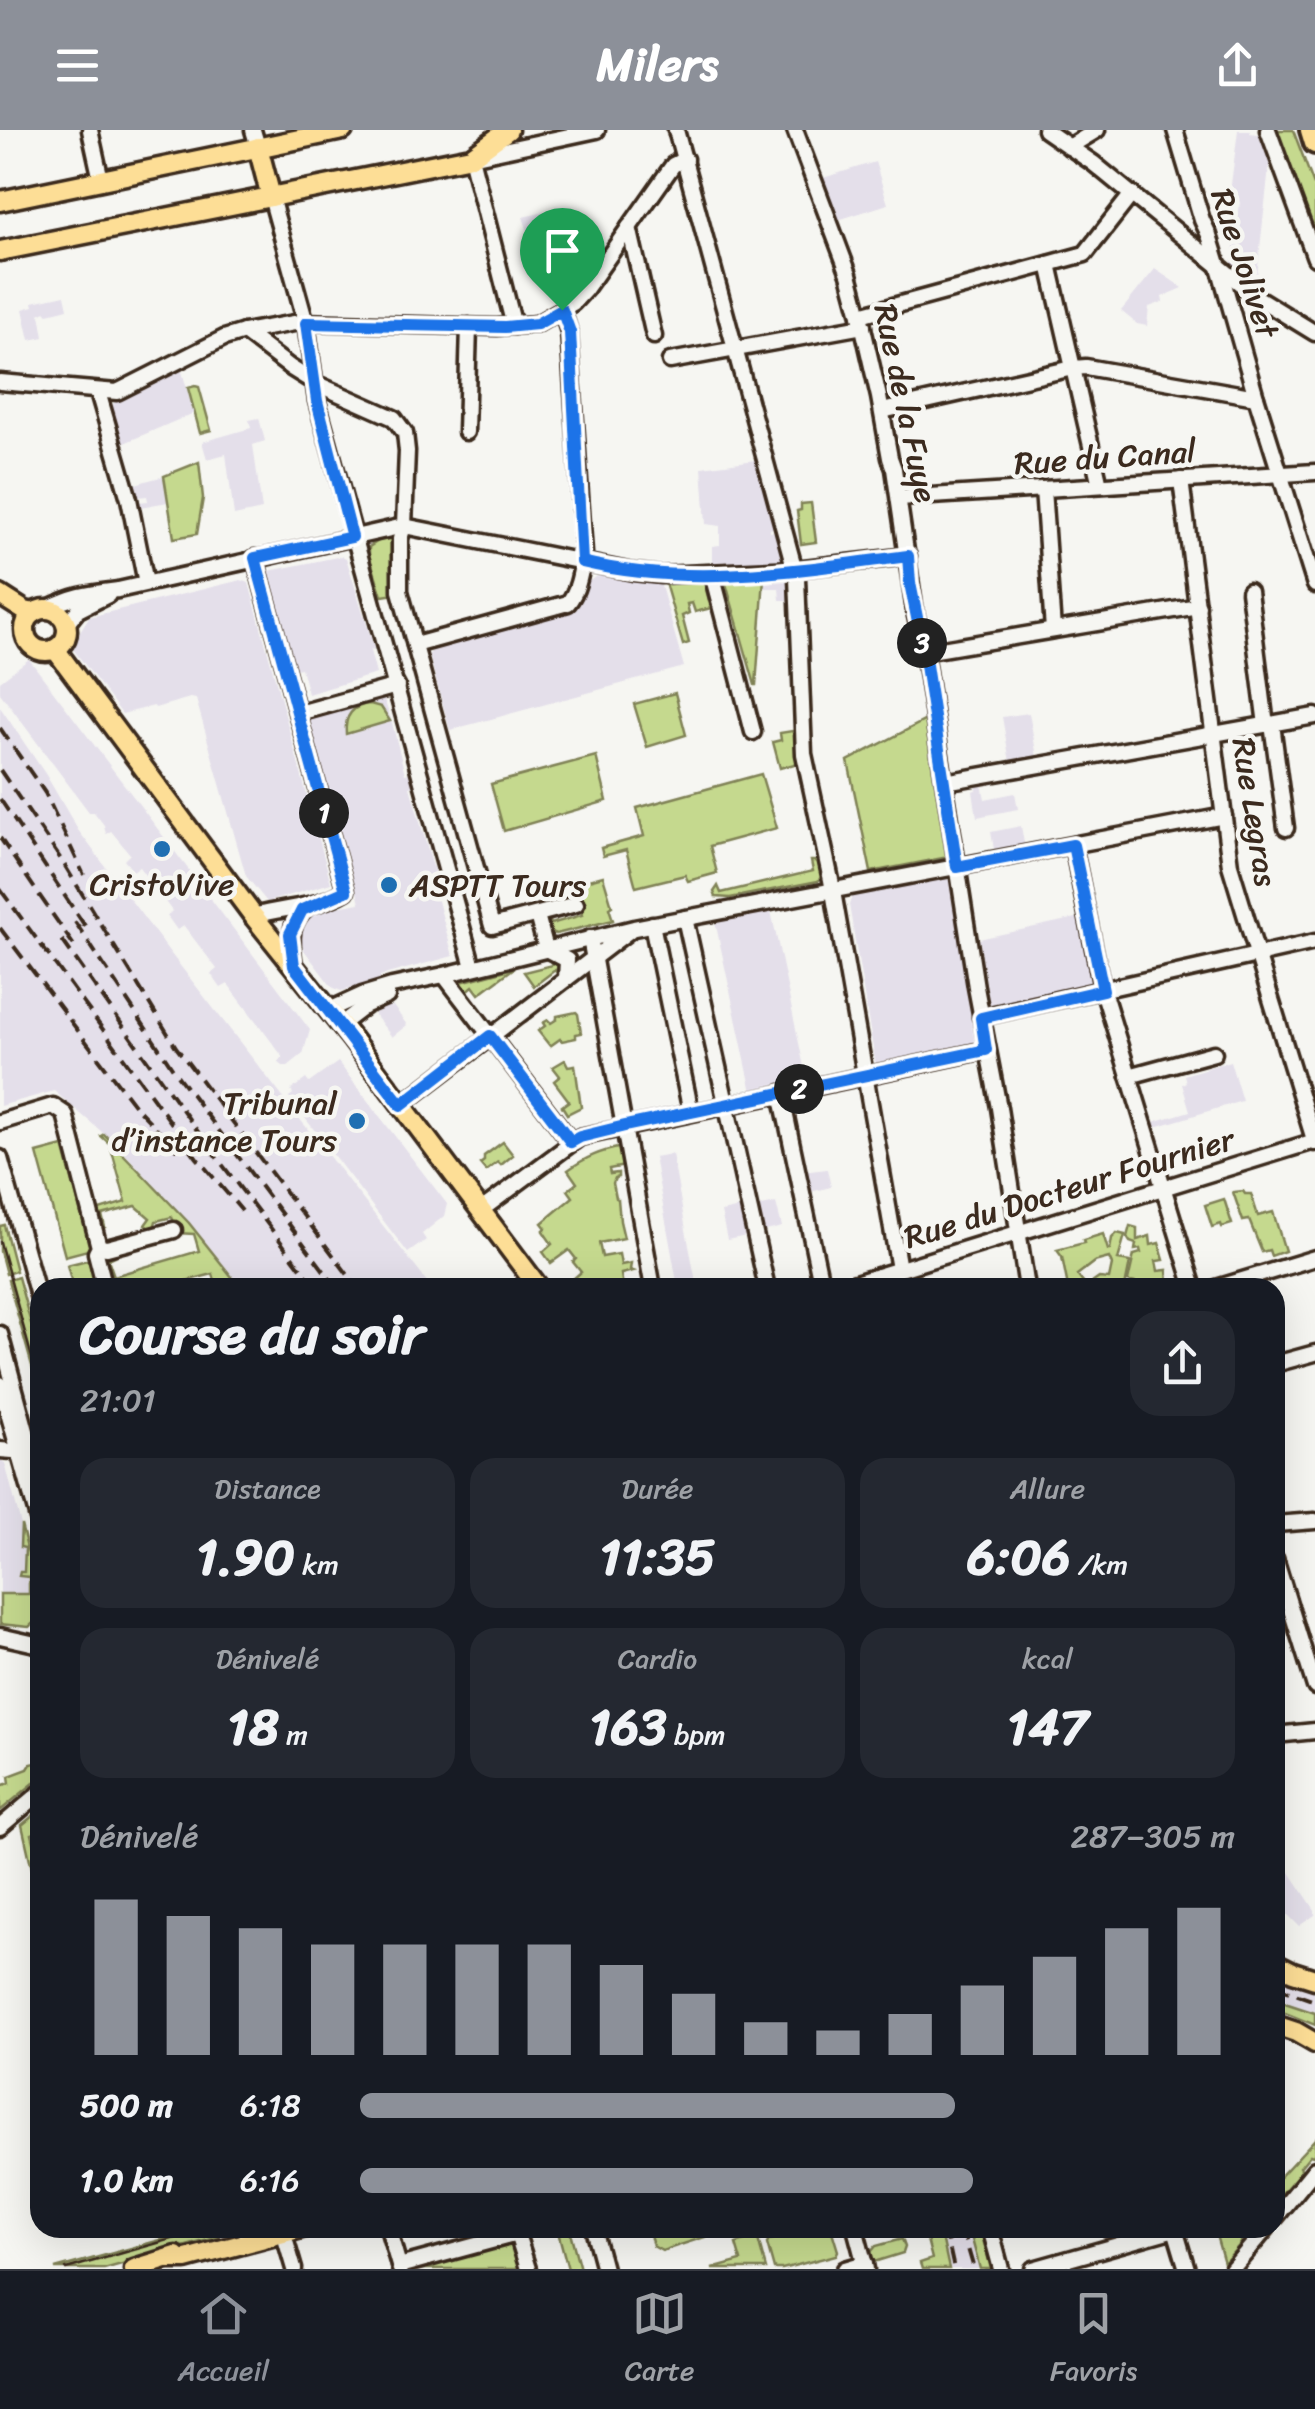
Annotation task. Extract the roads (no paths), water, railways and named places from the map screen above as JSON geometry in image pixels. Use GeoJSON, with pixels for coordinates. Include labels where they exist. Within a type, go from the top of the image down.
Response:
{"type":"FeatureCollection","features":[{"type":"Feature","properties":{"kind":"highway"},"geometry":{"type":"LineString","coordinates":[[1311,130],[1315,143]]}},
{"type":"Feature","properties":{"kind":"main road"},"geometry":{"type":"LineString","coordinates":[[0,201],[101,180],[255,139],[343,130]]}},
{"type":"Feature","properties":{"kind":"main road"},"geometry":{"type":"LineString","coordinates":[[0,252],[471,157],[508,130]]}},
{"type":"Feature","properties":{"kind":"main road"},"geometry":{"type":"LineString","coordinates":[[255,139],[272,197]]}},
{"type":"Feature","properties":{"kind":"main road"},"geometry":{"type":"LineString","coordinates":[[0,598],[35,616],[58,614],[66,625],[65,639],[54,649],[40,650],[28,639],[35,616]]}},
{"type":"Feature","properties":{"kind":"main road"},"geometry":{"type":"LineString","coordinates":[[54,649],[531,1278]]}},
{"type":"Feature","properties":{"kind":"main road"},"geometry":{"type":"LineString","coordinates":[[1285,1962],[1315,1971]]}},
{"type":"Feature","properties":{"kind":"main road"},"geometry":{"type":"LineString","coordinates":[[1285,1967],[1315,1979]]}},
{"type":"Feature","properties":{"kind":"main road"},"geometry":{"type":"LineString","coordinates":[[1285,2020],[1315,2034]]}},
{"type":"Feature","properties":{"kind":"main road"},"geometry":{"type":"LineString","coordinates":[[1285,2028],[1315,2044]]}},
{"type":"Feature","properties":{"kind":"main road"},"geometry":{"type":"LineString","coordinates":[[134,2269],[181,2262],[235,2238]]}},
{"type":"Feature","properties":{"kind":"street"},"geometry":{"type":"LineString","coordinates":[[90,130],[101,180]]}},
{"type":"Feature","properties":{"kind":"street"},"geometry":{"type":"LineString","coordinates":[[514,326],[471,157],[597,130]]}},
{"type":"Feature","properties":{"kind":"street"},"geometry":{"type":"LineString","coordinates":[[676,130],[794,569],[804,754],[833,890],[899,1269]]}},
{"type":"Feature","properties":{"kind":"street","name":"Rue de la Fuye"},"geometry":{"type":"LineString","coordinates":[[795,130],[842,254],[882,411],[1026,1278]]}},
{"type":"Feature","properties":{"kind":"street"},"geometry":{"type":"LineString","coordinates":[[1045,130],[1132,194],[1218,268]]}},
{"type":"Feature","properties":{"kind":"street"},"geometry":{"type":"LineString","coordinates":[[1069,146],[1097,130]]}},
{"type":"Feature","properties":{"kind":"street","name":"Rue Jolivet"},"geometry":{"type":"LineString","coordinates":[[1175,130],[1218,268],[1231,284],[1256,397],[1315,586]]}},
{"type":"Feature","properties":{"kind":"street"},"geometry":{"type":"LineString","coordinates":[[1268,130],[1315,258]]}},
{"type":"Feature","properties":{"kind":"street"},"geometry":{"type":"LineString","coordinates":[[0,382],[109,393],[124,390],[224,338],[286,324],[537,324],[573,303],[585,290],[673,165],[685,158]]}},
{"type":"Feature","properties":{"kind":"street"},"geometry":{"type":"LineString","coordinates":[[670,362],[862,321],[1085,254],[1132,194]]}},
{"type":"Feature","properties":{"kind":"street"},"geometry":{"type":"LineString","coordinates":[[272,197],[306,323],[317,401],[352,537],[383,635],[473,967]]}},
{"type":"Feature","properties":{"kind":"street"},"geometry":{"type":"LineString","coordinates":[[1190,244],[1205,227]]}},
{"type":"Feature","properties":{"kind":"street"},"geometry":{"type":"LineString","coordinates":[[628,228],[654,336]]}},
{"type":"Feature","properties":{"kind":"street"},"geometry":{"type":"LineString","coordinates":[[1049,264],[1100,485]]}},
{"type":"Feature","properties":{"kind":"street"},"geometry":{"type":"LineString","coordinates":[[1231,284],[1315,334]]}},
{"type":"Feature","properties":{"kind":"street"},"geometry":{"type":"LineString","coordinates":[[415,644],[572,600],[582,562],[570,332],[562,310]]}},
{"type":"Feature","properties":{"kind":"street"},"geometry":{"type":"LineString","coordinates":[[466,432],[469,326]]}},
{"type":"Feature","properties":{"kind":"street"},"geometry":{"type":"LineString","coordinates":[[244,332],[314,383],[394,418],[402,427],[407,451],[400,591],[492,926],[576,904]]}},
{"type":"Feature","properties":{"kind":"street"},"geometry":{"type":"LineString","coordinates":[[882,411],[1073,368],[1256,397]]}},
{"type":"Feature","properties":{"kind":"street"},"geometry":{"type":"LineString","coordinates":[[98,392],[130,499],[146,583]]}},
{"type":"Feature","properties":{"kind":"street","name":"Rue du Canal"},"geometry":{"type":"LineString","coordinates":[[899,498],[1315,472]]}},
{"type":"Feature","properties":{"kind":"street","name":"Rue Legras"},"geometry":{"type":"LineString","coordinates":[[1181,480],[1232,873],[1315,1141]]}},
{"type":"Feature","properties":{"kind":"street"},"geometry":{"type":"LineString","coordinates":[[1043,489],[1053,630]]}},
{"type":"Feature","properties":{"kind":"street"},"geometry":{"type":"LineString","coordinates":[[35,616],[78,595],[118,590],[404,526],[645,574],[794,569],[908,556]]}},
{"type":"Feature","properties":{"kind":"street"},"geometry":{"type":"LineString","coordinates":[[255,558],[346,891],[302,910],[290,934],[294,966]]}},
{"type":"Feature","properties":{"kind":"street"},"geometry":{"type":"LineString","coordinates":[[712,574],[753,732]]}},
{"type":"Feature","properties":{"kind":"street"},"geometry":{"type":"LineString","coordinates":[[66,625],[78,610],[118,590]]}},
{"type":"Feature","properties":{"kind":"street"},"geometry":{"type":"LineString","coordinates":[[1249,591],[1286,828]]}},
{"type":"Feature","properties":{"kind":"street"},"geometry":{"type":"LineString","coordinates":[[924,652],[1198,606]]}},
{"type":"Feature","properties":{"kind":"street"},"geometry":{"type":"LineString","coordinates":[[383,635],[410,628]]}},
{"type":"Feature","properties":{"kind":"street"},"geometry":{"type":"LineString","coordinates":[[298,713],[397,686]]}},
{"type":"Feature","properties":{"kind":"street"},"geometry":{"type":"LineString","coordinates":[[945,782],[1315,716]]}},
{"type":"Feature","properties":{"kind":"street"},"geometry":{"type":"LineString","coordinates":[[416,758],[443,751]]}},
{"type":"Feature","properties":{"kind":"street"},"geometry":{"type":"LineString","coordinates":[[334,1017],[378,989],[634,928],[1224,816]]}},
{"type":"Feature","properties":{"kind":"street"},"geometry":{"type":"LineString","coordinates":[[1073,845],[1103,990],[1191,1278]]}},
{"type":"Feature","properties":{"kind":"street"},"geometry":{"type":"LineString","coordinates":[[254,916],[308,906]]}},
{"type":"Feature","properties":{"kind":"street"},"geometry":{"type":"LineString","coordinates":[[537,914],[546,949],[568,960],[566,979]]}},
{"type":"Feature","properties":{"kind":"street"},"geometry":{"type":"LineString","coordinates":[[686,918],[765,1278]]}},
{"type":"Feature","properties":{"kind":"street"},"geometry":{"type":"LineString","coordinates":[[652,924],[691,1112]]}},
{"type":"Feature","properties":{"kind":"street"},"geometry":{"type":"LineString","coordinates":[[401,1105],[634,928]]}},
{"type":"Feature","properties":{"kind":"street"},"geometry":{"type":"LineString","coordinates":[[590,938],[651,1278]]}},
{"type":"Feature","properties":{"kind":"street"},"geometry":{"type":"LineString","coordinates":[[981,1018],[1315,942]]}},
{"type":"Feature","properties":{"kind":"street"},"geometry":{"type":"LineString","coordinates":[[444,976],[571,1142]]}},
{"type":"Feature","properties":{"kind":"street"},"geometry":{"type":"LineString","coordinates":[[480,1211],[580,1137],[986,1050]]}},
{"type":"Feature","properties":{"kind":"street"},"geometry":{"type":"LineString","coordinates":[[1129,1076],[1214,1053]]}},
{"type":"Feature","properties":{"kind":"street"},"geometry":{"type":"LineString","coordinates":[[781,1093],[820,1278]]}},
{"type":"Feature","properties":{"kind":"street"},"geometry":{"type":"LineString","coordinates":[[0,1122],[53,1106],[66,1114],[100,1246],[96,1254],[103,1278]]}},
{"type":"Feature","properties":{"kind":"street","name":"Rue du Docteur Fournier"},"geometry":{"type":"LineString","coordinates":[[878,1278],[1315,1141]]}},
{"type":"Feature","properties":{"kind":"street"},"geometry":{"type":"LineString","coordinates":[[0,1158],[33,1278]]}},
{"type":"Feature","properties":{"kind":"street"},"geometry":{"type":"LineString","coordinates":[[100,1246],[106,1248],[174,1230]]}},
{"type":"Feature","properties":{"kind":"street"},"geometry":{"type":"LineString","coordinates":[[1249,1278],[1315,1258]]}},
{"type":"Feature","properties":{"kind":"street"},"geometry":{"type":"LineString","coordinates":[[0,1334],[30,1473]]}},
{"type":"Feature","properties":{"kind":"street"},"geometry":{"type":"LineString","coordinates":[[1285,1362],[1315,1354]]}},
{"type":"Feature","properties":{"kind":"street"},"geometry":{"type":"LineString","coordinates":[[0,1384],[30,1461]]}},
{"type":"Feature","properties":{"kind":"street"},"geometry":{"type":"LineString","coordinates":[[0,1450],[26,1452]]}},
{"type":"Feature","properties":{"kind":"street"},"geometry":{"type":"LineString","coordinates":[[1285,1523],[1315,1520]]}},
{"type":"Feature","properties":{"kind":"street"},"geometry":{"type":"LineString","coordinates":[[1285,1590],[1315,1687]]}},
{"type":"Feature","properties":{"kind":"street"},"geometry":{"type":"LineString","coordinates":[[0,1636],[30,1643]]}},
{"type":"Feature","properties":{"kind":"street"},"geometry":{"type":"LineString","coordinates":[[1285,1733],[1315,1731]]}},
{"type":"Feature","properties":{"kind":"street"},"geometry":{"type":"LineString","coordinates":[[0,1827],[30,1802]]}},
{"type":"Feature","properties":{"kind":"street"},"geometry":{"type":"LineString","coordinates":[[1285,2206],[1315,2169]]}},
{"type":"Feature","properties":{"kind":"street"},"geometry":{"type":"LineString","coordinates":[[290,2238],[294,2269]]}},
{"type":"Feature","properties":{"kind":"street"},"geometry":{"type":"LineString","coordinates":[[391,2238],[399,2267],[503,2238]]}},
{"type":"Feature","properties":{"kind":"street"},"geometry":{"type":"LineString","coordinates":[[518,2238],[528,2269]]}},
{"type":"Feature","properties":{"kind":"street"},"geometry":{"type":"LineString","coordinates":[[596,2238],[604,2269]]}},
{"type":"Feature","properties":{"kind":"street"},"geometry":{"type":"LineString","coordinates":[[845,2269],[866,2266],[858,2238]]}},
{"type":"Feature","properties":{"kind":"street"},"geometry":{"type":"LineString","coordinates":[[993,2238],[1001,2269]]}},
{"type":"Feature","properties":{"kind":"street"},"geometry":{"type":"LineString","coordinates":[[1033,2269],[1143,2238]]}},
{"type":"Feature","properties":{"kind":"street"},"geometry":{"type":"LineString","coordinates":[[1177,2238],[1186,2269]]}},
{"type":"Feature","properties":{"kind":"street"},"geometry":{"type":"LineString","coordinates":[[1232,2269],[1252,2238]]}},
{"type":"Feature","properties":{"kind":"tram line"},"geometry":{"type":"LineString","coordinates":[[0,1242],[30,1351]]}},
{"type":"Feature","properties":{"kind":"tram line"},"geometry":{"type":"LineString","coordinates":[[66,2269],[176,2238]]}},
{"type":"Feature","properties":{"kind":"railway"},"geometry":{"type":"LineString","coordinates":[[0,728],[45,793],[84,875]]}},
{"type":"Feature","properties":{"kind":"railway"},"geometry":{"type":"LineString","coordinates":[[0,770],[62,861],[176,1047],[350,1278]]}},
{"type":"Feature","properties":{"kind":"railway"},"geometry":{"type":"LineString","coordinates":[[0,799],[89,932]]}},
{"type":"Feature","properties":{"kind":"railway"},"geometry":{"type":"LineString","coordinates":[[0,838],[77,950]]}},
{"type":"Feature","properties":{"kind":"railway"},"geometry":{"type":"LineString","coordinates":[[0,889],[197,1158],[242,1211]]}},
{"type":"Feature","properties":{"kind":"railway"},"geometry":{"type":"LineString","coordinates":[[75,922],[177,1075],[329,1278]]}},
{"type":"Feature","properties":{"kind":"railway"},"geometry":{"type":"LineString","coordinates":[[0,928],[135,1106],[177,1150]]}},
{"type":"Feature","properties":{"kind":"railway"},"geometry":{"type":"LineString","coordinates":[[62,940],[206,1143],[308,1278]]}},
{"type":"Feature","properties":{"kind":"railway"},"geometry":{"type":"LineString","coordinates":[[1285,1990],[1315,2001]]}},
{"type":"Feature","properties":{"kind":"railway"},"geometry":{"type":"LineString","coordinates":[[947,2238],[954,2269]]}},
{"type":"Feature","properties":{"kind":"railway"},"geometry":{"type":"LineString","coordinates":[[965,2238],[974,2269]]}},
{"type":"Feature","properties":{"kind":"place","name":"CristoVive"},"geometry":{"type":"Point","coordinates":[162,849]}},
{"type":"Feature","properties":{"kind":"place","name":"ASPTT Tours"},"geometry":{"type":"Point","coordinates":[389,885]}},
{"type":"Feature","properties":{"kind":"place","name":"Tribunal d’instance Tours"},"geometry":{"type":"Point","coordinates":[357,1121]}}]}
